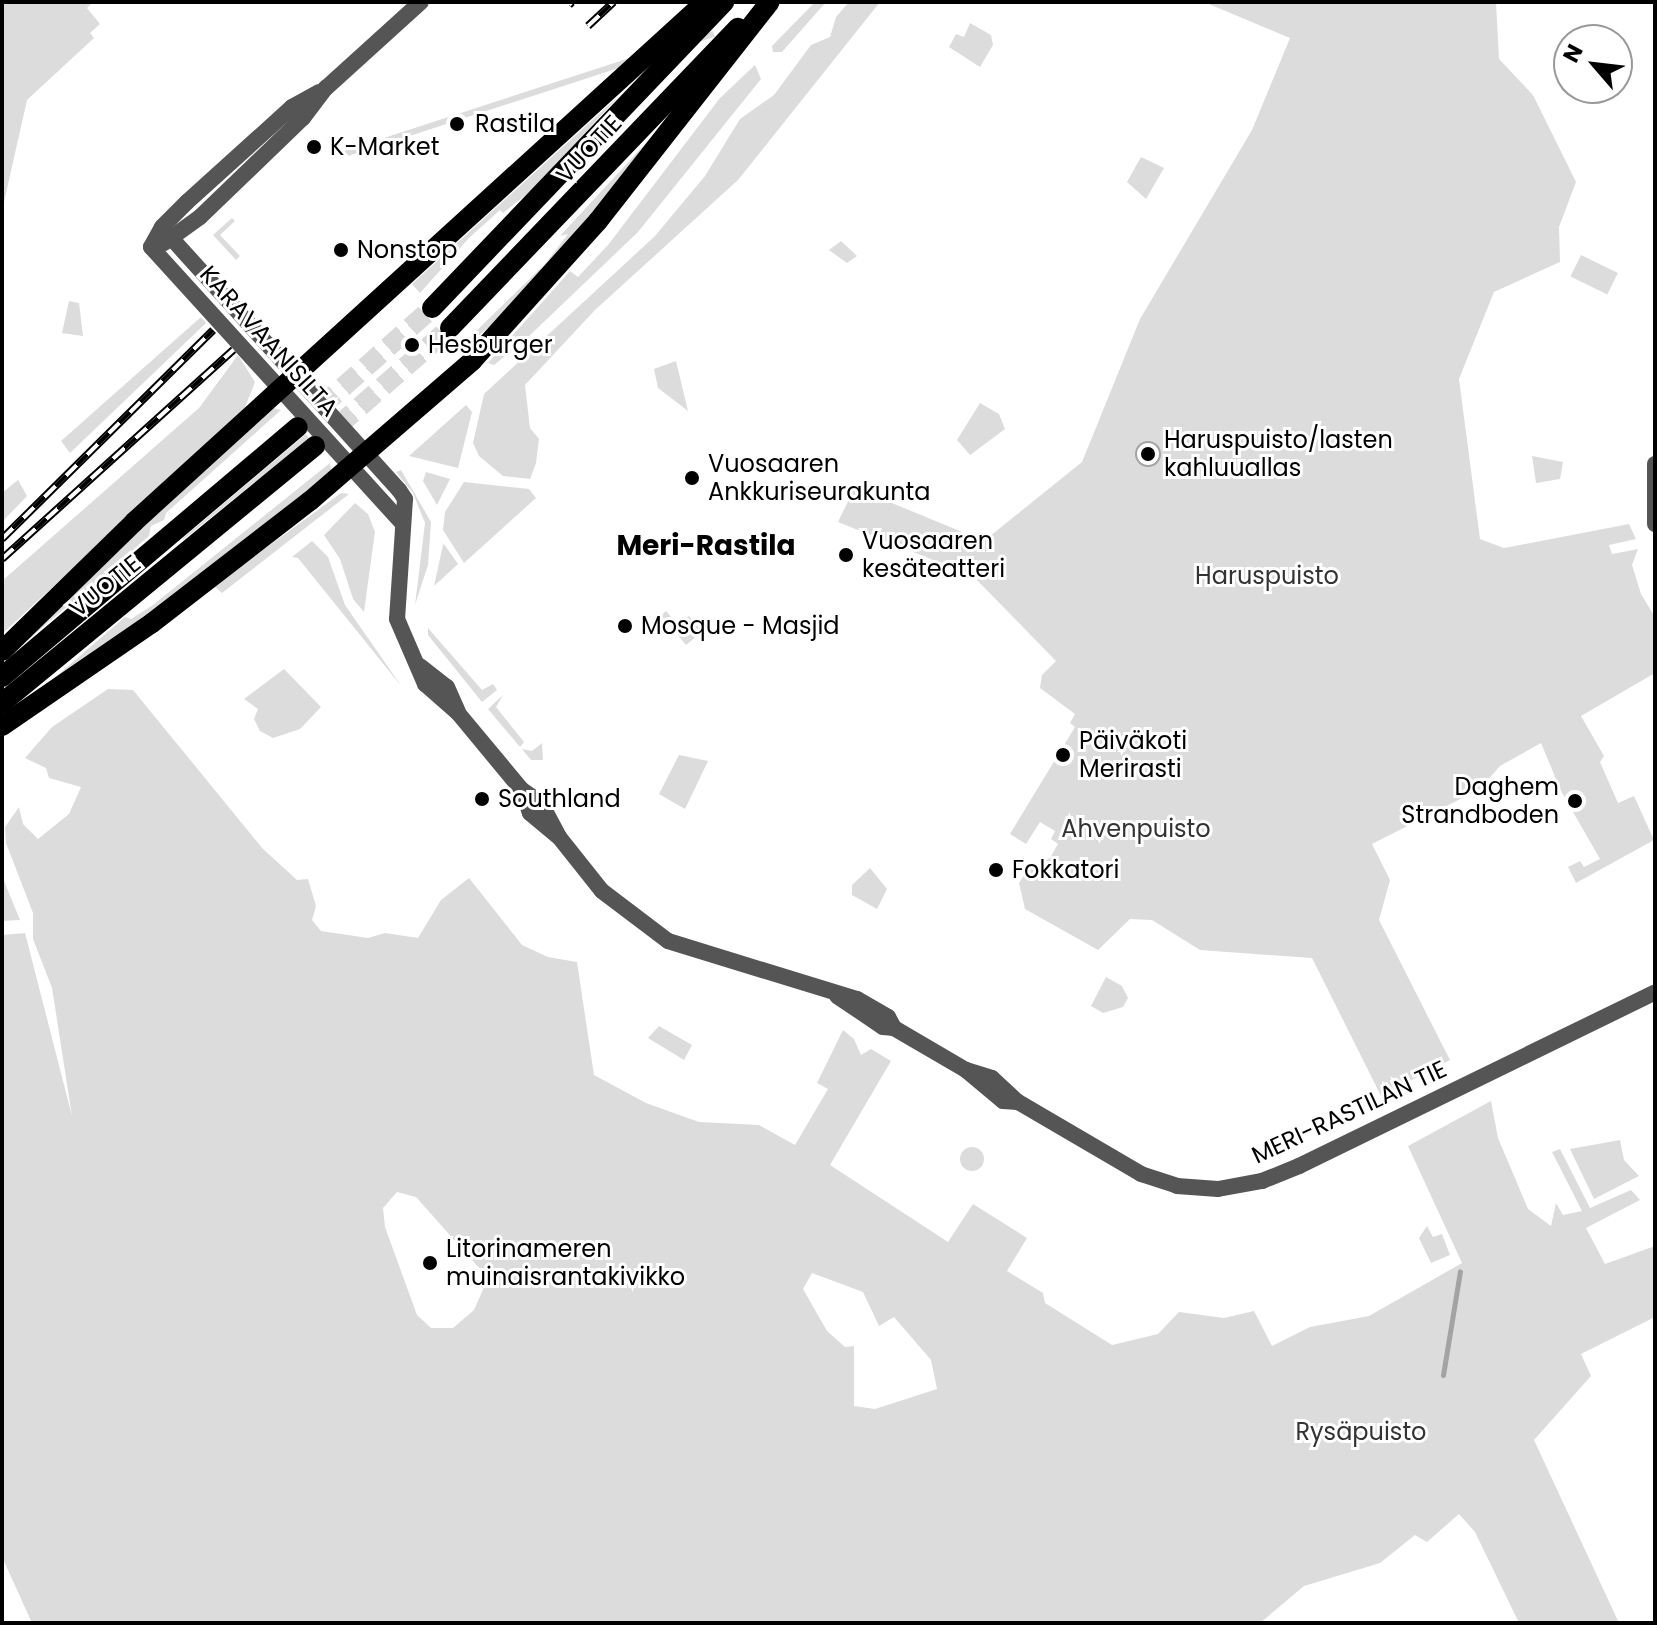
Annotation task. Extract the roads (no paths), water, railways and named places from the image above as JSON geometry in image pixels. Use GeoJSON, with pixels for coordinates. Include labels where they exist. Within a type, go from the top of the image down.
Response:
{"type":"FeatureCollection","features":[{"type":"Feature","properties":{"kind":"main road"},"geometry":{"type":"LineString","coordinates":[[2,651],[288,381],[705,2]]}},
{"type":"Feature","properties":{"kind":"main road","name":"VUOTIE"},"geometry":{"type":"LineString","coordinates":[[432,308],[724,2]]}},
{"type":"Feature","properties":{"kind":"main road","name":"VUOTIE"},"geometry":{"type":"LineString","coordinates":[[450,328],[762,2]]}},
{"type":"Feature","properties":{"kind":"main road"},"geometry":{"type":"LineString","coordinates":[[2,726],[152,623],[368,454],[520,312],[725,65],[770,2]]}},
{"type":"Feature","properties":{"kind":"main road","name":"VUOTIE"},"geometry":{"type":"LineString","coordinates":[[2,677],[298,427]]}},
{"type":"Feature","properties":{"kind":"main road","name":"VUOTIE"},"geometry":{"type":"LineString","coordinates":[[2,703],[315,446]]}},
{"type":"Feature","properties":{"kind":"street"},"geometry":{"type":"LineString","coordinates":[[151,247],[174,241],[303,118],[326,88],[421,2]]}},
{"type":"Feature","properties":{"kind":"street"},"geometry":{"type":"LineString","coordinates":[[151,247],[162,227],[238,155],[292,107],[326,88]]}},
{"type":"Feature","properties":{"kind":"street","name":"KARAVAANISILTA"},"geometry":{"type":"LineString","coordinates":[[174,241],[227,300],[351,467]]}},
{"type":"Feature","properties":{"kind":"street","name":"KARAVAANISILTA"},"geometry":{"type":"LineString","coordinates":[[151,247],[212,314],[368,454]]}},
{"type":"Feature","properties":{"kind":"street","name":"MERI-RASTILAN TIE"},"geometry":{"type":"LineString","coordinates":[[368,454],[405,499],[401,522],[397,619],[420,666],[447,687],[458,713],[522,790],[548,811],[559,837],[602,891],[652,933],[710,958],[874,1008],[894,1028],[966,1070],[992,1078],[1018,1102],[1160,1182],[1198,1188],[1244,1185],[1299,1166],[1654,991]]}},
{"type":"Feature","properties":{"kind":"street"},"geometry":{"type":"LineString","coordinates":[[1655,464],[1655,524]]}},
{"type":"Feature","properties":{"kind":"street"},"geometry":{"type":"LineString","coordinates":[[351,467],[401,522]]}},
{"type":"Feature","properties":{"kind":"waterway"},"geometry":{"type":"LineString","coordinates":[[1443,1375],[1460,1271]]}},
{"type":"Feature","properties":{"kind":"tunnel"},"geometry":{"type":"LineString","coordinates":[[298,427],[432,308]]}},
{"type":"Feature","properties":{"kind":"tunnel"},"geometry":{"type":"LineString","coordinates":[[315,446],[450,328]]}},
{"type":"Feature","properties":{"kind":"railway"},"geometry":{"type":"LineString","coordinates":[[569,5],[572,2]]}},
{"type":"Feature","properties":{"kind":"railway"},"geometry":{"type":"LineString","coordinates":[[588,26],[614,2]]}},
{"type":"Feature","properties":{"kind":"railway"},"geometry":{"type":"LineString","coordinates":[[2,539],[213,330]]}},
{"type":"Feature","properties":{"kind":"railway"},"geometry":{"type":"LineString","coordinates":[[2,559],[233,350]]}},
{"type":"Feature","properties":{"kind":"place","name":"Rastila"},"geometry":{"type":"Point","coordinates":[457,124]}},
{"type":"Feature","properties":{"kind":"place","name":"K-Market"},"geometry":{"type":"Point","coordinates":[314,147]}},
{"type":"Feature","properties":{"kind":"place","name":"Nonstop"},"geometry":{"type":"Point","coordinates":[341,250]}},
{"type":"Feature","properties":{"kind":"place","name":"Hesburger"},"geometry":{"type":"Point","coordinates":[412,345]}},
{"type":"Feature","properties":{"kind":"place","name":"Haruspuisto/lasten kahluuallas"},"geometry":{"type":"Point","coordinates":[1148,454]}},
{"type":"Feature","properties":{"kind":"place","name":"Vuosaaren Ankkuriseurakunta"},"geometry":{"type":"Point","coordinates":[692,478]}},
{"type":"Feature","properties":{"kind":"place","name":"Vuosaaren kesäteatteri"},"geometry":{"type":"Point","coordinates":[846,555]}},
{"type":"Feature","properties":{"kind":"place","name":"Mosque - Masjid"},"geometry":{"type":"Point","coordinates":[625,626]}},
{"type":"Feature","properties":{"kind":"place","name":"Päiväkoti Merirasti"},"geometry":{"type":"Point","coordinates":[1063,755]}},
{"type":"Feature","properties":{"kind":"place","name":"Southland"},"geometry":{"type":"Point","coordinates":[482,799]}},
{"type":"Feature","properties":{"kind":"place","name":"Daghem Strandboden"},"geometry":{"type":"Point","coordinates":[1575,801]}},
{"type":"Feature","properties":{"kind":"place","name":"Fokkatori"},"geometry":{"type":"Point","coordinates":[996,870]}},
{"type":"Feature","properties":{"kind":"place","name":"Litorinameren muinaisrantakivikko"},"geometry":{"type":"Point","coordinates":[430,1263]}},
{"type":"Feature","properties":{"kind":"district","name":"Meri-Rastila"},"geometry":{"type":"Point","coordinates":[706,546]}},
{"type":"Feature","properties":{"kind":"park label","name":"Haruspuisto"},"geometry":{"type":"Point","coordinates":[1267,576]}},
{"type":"Feature","properties":{"kind":"park label","name":"Ahvenpuisto"},"geometry":{"type":"Point","coordinates":[1136,829]}},
{"type":"Feature","properties":{"kind":"park label","name":"Rysäpuisto"},"geometry":{"type":"Point","coordinates":[1361,1432]}}]}
